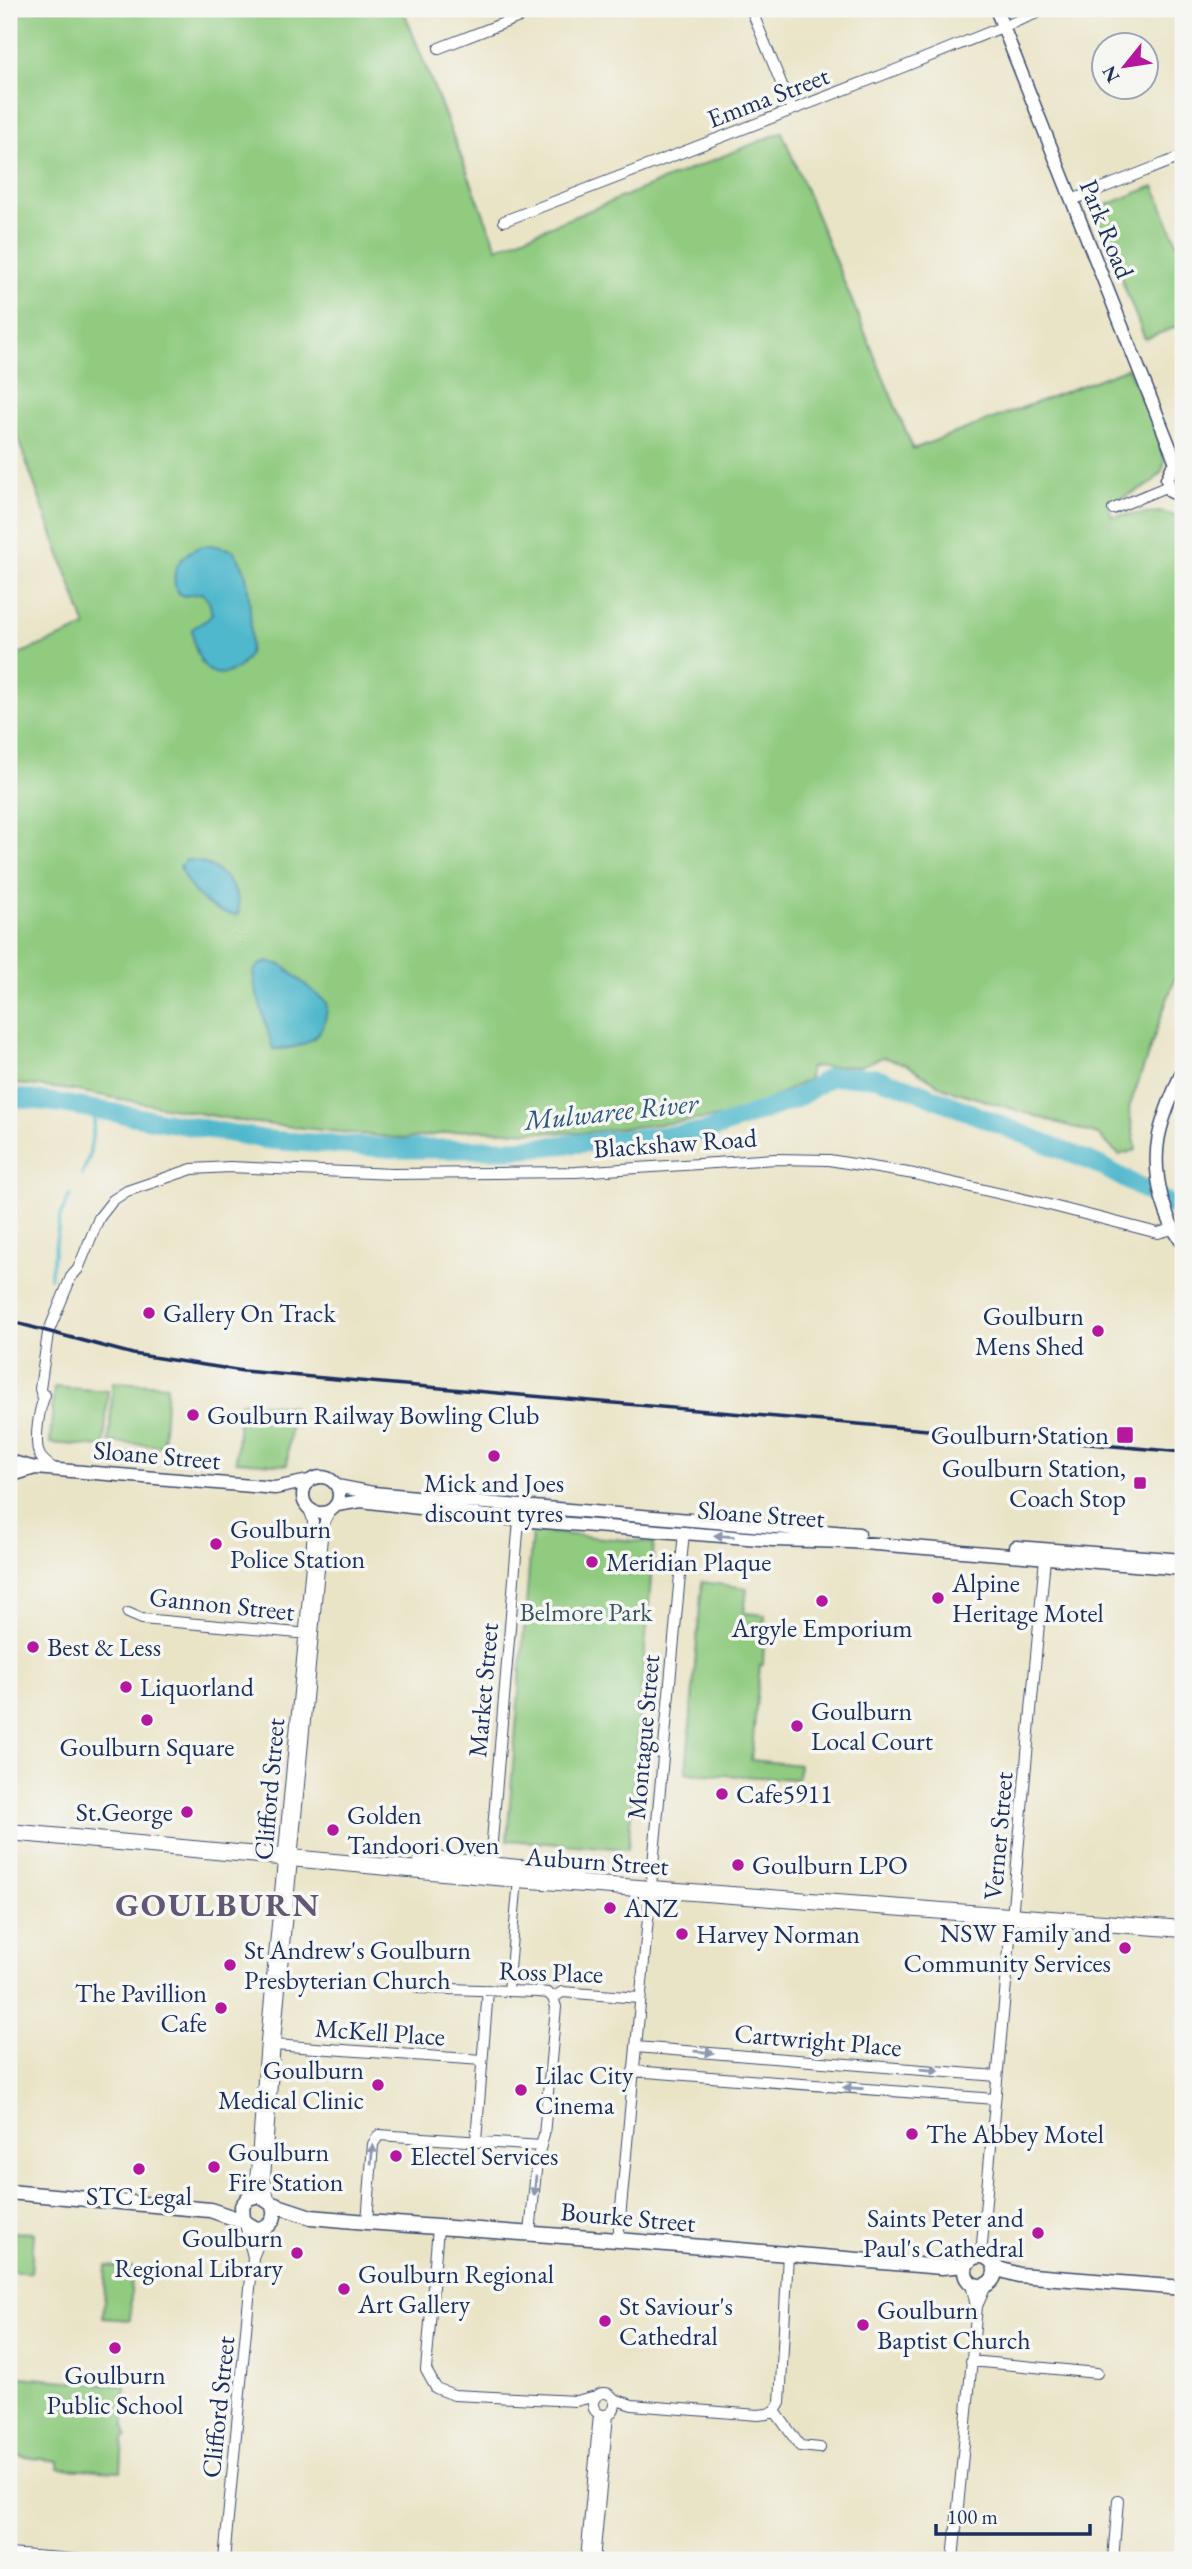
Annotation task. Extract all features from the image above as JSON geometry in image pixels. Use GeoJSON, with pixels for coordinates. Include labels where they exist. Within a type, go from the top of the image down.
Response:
{"type":"FeatureCollection","features":[{"type":"Feature","properties":{"kind":"main road","name":"Auburn Street"},"geometry":{"type":"LineString","coordinates":[[9,1824],[288,1852],[518,1880],[650,1885],[1183,1922]]}},
{"type":"Feature","properties":{"kind":"main road","name":"Auburn Street"},"geometry":{"type":"LineString","coordinates":[[9,1832],[490,1865],[650,1885]]}},
{"type":"Feature","properties":{"kind":"main road","name":"Auburn Street"},"geometry":{"type":"LineString","coordinates":[[1012,1912],[1183,1930]]}},
{"type":"Feature","properties":{"kind":"main road"},"geometry":{"type":"LineString","coordinates":[[9,2192],[210,2210],[256,2230],[268,2225],[275,2213],[271,2202],[259,2195],[210,2210]]}},
{"type":"Feature","properties":{"kind":"main road"},"geometry":{"type":"LineString","coordinates":[[244,2223],[241,2211],[246,2200]]}},
{"type":"Feature","properties":{"kind":"main road","name":"Bourke Street"},"geometry":{"type":"LineString","coordinates":[[271,2202],[311,2217],[980,2268],[1019,2276],[1183,2288]]}},
{"type":"Feature","properties":{"kind":"main road","name":"Bourke Street"},"geometry":{"type":"LineString","coordinates":[[268,2225],[311,2217]]}},
{"type":"Feature","properties":{"kind":"street"},"geometry":{"type":"LineString","coordinates":[[439,48],[540,9]]}},
{"type":"Feature","properties":{"kind":"street"},"geometry":{"type":"LineString","coordinates":[[751,9],[792,110]]}},
{"type":"Feature","properties":{"kind":"street","name":"Park Road"},"geometry":{"type":"LineString","coordinates":[[996,9],[1180,464]]}},
{"type":"Feature","properties":{"kind":"street","name":"Emma Street"},"geometry":{"type":"LineString","coordinates":[[504,221],[1047,9]]}},
{"type":"Feature","properties":{"kind":"street"},"geometry":{"type":"LineString","coordinates":[[1072,200],[1183,156]]}},
{"type":"Feature","properties":{"kind":"street"},"geometry":{"type":"LineString","coordinates":[[1180,464],[1167,475],[1167,486],[1173,494],[1183,497]]}},
{"type":"Feature","properties":{"kind":"street"},"geometry":{"type":"LineString","coordinates":[[1113,509],[1167,486]]}},
{"type":"Feature","properties":{"kind":"street"},"geometry":{"type":"LineString","coordinates":[[1183,1069],[1157,1138],[1155,1160],[1165,1210],[1173,1229],[1183,1242]]}},
{"type":"Feature","properties":{"kind":"street","name":"Blackshaw Road"},"geometry":{"type":"LineString","coordinates":[[37,1443],[55,1335],[96,1224],[117,1197],[138,1186],[192,1169],[219,1167],[357,1173],[527,1172],[636,1169],[775,1159],[829,1160],[914,1174],[1158,1233],[1173,1229]]}},
{"type":"Feature","properties":{"kind":"street"},"geometry":{"type":"LineString","coordinates":[[14,1462],[32,1457],[37,1443]]}},
{"type":"Feature","properties":{"kind":"street"},"geometry":{"type":"LineString","coordinates":[[37,1443],[42,1459],[56,1470]]}},
{"type":"Feature","properties":{"kind":"street","name":"Sloane Street"},"geometry":{"type":"LineString","coordinates":[[14,1462],[35,1468],[275,1488],[309,1481]]}},
{"type":"Feature","properties":{"kind":"street","name":"Sloane Street"},"geometry":{"type":"LineString","coordinates":[[9,1476],[35,1468]]}},
{"type":"Feature","properties":{"kind":"street"},"geometry":{"type":"LineString","coordinates":[[321,1477],[337,1486],[339,1493],[333,1508],[319,1513],[306,1504],[304,1490],[309,1481],[321,1477]]}},
{"type":"Feature","properties":{"kind":"street","name":"Sloane Street"},"geometry":{"type":"LineString","coordinates":[[337,1486],[373,1493],[616,1515],[1183,1560]]}},
{"type":"Feature","properties":{"kind":"street","name":"Sloane Street"},"geometry":{"type":"LineString","coordinates":[[275,1488],[306,1504]]}},
{"type":"Feature","properties":{"kind":"street"},"geometry":{"type":"LineString","coordinates":[[450,1500],[470,1507],[504,1510],[517,1516],[519,1520]]}},
{"type":"Feature","properties":{"kind":"street","name":"Sloane Street"},"geometry":{"type":"LineString","coordinates":[[333,1508],[361,1501],[519,1520],[1183,1569]]}},
{"type":"Feature","properties":{"kind":"street","name":"Clifford Street"},"geometry":{"type":"LineString","coordinates":[[246,2200],[256,2172],[272,2043],[308,1634],[313,1520],[306,1504]]}},
{"type":"Feature","properties":{"kind":"street","name":"Clifford Street"},"geometry":{"type":"LineString","coordinates":[[308,1634],[325,1521],[333,1508]]}},
{"type":"Feature","properties":{"kind":"street"},"geometry":{"type":"LineString","coordinates":[[616,1515],[632,1521],[678,1525],[684,1532]]}},
{"type":"Feature","properties":{"kind":"street"},"geometry":{"type":"LineString","coordinates":[[725,1517],[745,1525]]}},
{"type":"Feature","properties":{"kind":"street","name":"Market Street"},"geometry":{"type":"LineString","coordinates":[[490,1865],[519,1520]]}},
{"type":"Feature","properties":{"kind":"street","name":"Montague Street"},"geometry":{"type":"LineString","coordinates":[[618,2240],[684,1532]]}},
{"type":"Feature","properties":{"kind":"street","name":"Verner Street"},"geometry":{"type":"LineString","coordinates":[[953,2560],[1045,1558]]}},
{"type":"Feature","properties":{"kind":"street","name":"Gannon Street"},"geometry":{"type":"LineString","coordinates":[[128,1613],[142,1619],[308,1634]]}},
{"type":"Feature","properties":{"kind":"street"},"geometry":{"type":"LineString","coordinates":[[508,1991],[518,1880]]}},
{"type":"Feature","properties":{"kind":"street","name":"Ross Place"},"geometry":{"type":"LineString","coordinates":[[418,1988],[548,1993],[553,1998],[562,1992],[639,1998]]}},
{"type":"Feature","properties":{"kind":"street"},"geometry":{"type":"LineString","coordinates":[[476,2141],[488,1990]]}},
{"type":"Feature","properties":{"kind":"street"},"geometry":{"type":"LineString","coordinates":[[530,2234],[556,2007],[553,1998]]}},
{"type":"Feature","properties":{"kind":"street","name":"McKell Place"},"geometry":{"type":"LineString","coordinates":[[272,2043],[482,2060]]}},
{"type":"Feature","properties":{"kind":"street","name":"Cartwright Place"},"geometry":{"type":"LineString","coordinates":[[636,2047],[997,2076]]}},
{"type":"Feature","properties":{"kind":"street","name":"Clifford Street"},"geometry":{"type":"LineString","coordinates":[[269,2066],[265,2178],[271,2202]]}},
{"type":"Feature","properties":{"kind":"street","name":"Cartwright Place"},"geometry":{"type":"LineString","coordinates":[[633,2071],[995,2099]]}},
{"type":"Feature","properties":{"kind":"street"},"geometry":{"type":"LineString","coordinates":[[367,2222],[373,2144],[379,2135],[541,2146]]}},
{"type":"Feature","properties":{"kind":"street","name":"Clifford Street"},"geometry":{"type":"LineString","coordinates":[[244,2223],[253,2258]]}},
{"type":"Feature","properties":{"kind":"street","name":"Clifford Street"},"geometry":{"type":"LineString","coordinates":[[224,2560],[253,2258],[268,2225]]}},
{"type":"Feature","properties":{"kind":"street"},"geometry":{"type":"LineString","coordinates":[[438,2228],[426,2370],[436,2388],[454,2395],[576,2401],[606,2409],[632,2405],[758,2415],[775,2411],[780,2403],[788,2254]]}},
{"type":"Feature","properties":{"kind":"street"},"geometry":{"type":"LineString","coordinates":[[971,2361],[1097,2373]]}},
{"type":"Feature","properties":{"kind":"street"},"geometry":{"type":"LineString","coordinates":[[576,2401],[607,2393],[594,2516],[594,2560]]}},
{"type":"Feature","properties":{"kind":"street"},"geometry":{"type":"LineString","coordinates":[[596,2396],[606,2409]]}},
{"type":"Feature","properties":{"kind":"street"},"geometry":{"type":"LineString","coordinates":[[775,2411],[800,2446],[821,2448]]}},
{"type":"Feature","properties":{"kind":"street"},"geometry":{"type":"LineString","coordinates":[[1112,2560],[1118,2500]]}},
{"type":"Feature","properties":{"kind":"street"},"geometry":{"type":"LineString","coordinates":[[586,2560],[594,2516]]}},
{"type":"Feature","properties":{"kind":"street"},"geometry":{"type":"LineString","coordinates":[[9,2554],[85,2560]]}},
{"type":"Feature","properties":{"kind":"green space"},"geometry":{"type":"Polygon","coordinates":[[[403,9],[497,248],[782,132],[913,449],[1128,368],[1152,422],[1165,460],[1162,471],[1151,484],[1108,505],[1112,516],[1162,512],[1178,517],[1183,526],[1183,955],[1129,1108],[1136,1150],[1119,1155],[1098,1135],[944,1088],[906,1064],[883,1057],[860,1066],[810,1067],[809,1079],[740,1115],[579,1133],[467,1130],[406,1139],[247,1122],[72,1090],[9,1083],[9,658],[86,627],[9,414],[9,10],[403,9]]]}},
{"type":"Feature","properties":{"kind":"green space"},"geometry":{"type":"Polygon","coordinates":[[[1154,186],[1183,258],[1183,324],[1145,339],[1094,210],[1154,186]]]}},
{"type":"Feature","properties":{"kind":"green space"},"geometry":{"type":"Polygon","coordinates":[[[113,1382],[167,1385],[163,1446],[109,1442],[113,1382]]]}},
{"type":"Feature","properties":{"kind":"green space"},"geometry":{"type":"Polygon","coordinates":[[[54,1387],[108,1391],[104,1447],[50,1443],[54,1387]]]}},
{"type":"Feature","properties":{"kind":"green space"},"geometry":{"type":"Polygon","coordinates":[[[240,1402],[292,1406],[287,1465],[236,1461],[240,1402]]]}},
{"type":"Feature","properties":{"kind":"green space","name":"Belmore Park"},"geometry":{"type":"Polygon","coordinates":[[[532,1531],[654,1543],[628,1849],[507,1840],[532,1531]]]}},
{"type":"Feature","properties":{"kind":"green space"},"geometry":{"type":"Polygon","coordinates":[[[702,1582],[747,1588],[744,1613],[765,1615],[763,1665],[760,1665],[751,1760],[799,1765],[798,1779],[686,1773],[702,1582]]]}},
{"type":"Feature","properties":{"kind":"green space"},"geometry":{"type":"Polygon","coordinates":[[[9,2232],[34,2233],[31,2273],[9,2271],[9,2232]]]}},
{"type":"Feature","properties":{"kind":"green space"},"geometry":{"type":"Polygon","coordinates":[[[106,2266],[132,2268],[130,2320],[103,2318],[106,2266]]]}},
{"type":"Feature","properties":{"kind":"green space"},"geometry":{"type":"Polygon","coordinates":[[[9,2376],[126,2386],[124,2425],[127,2436],[123,2440],[121,2471],[58,2468],[58,2461],[9,2455],[9,2376]]]}},
{"type":"Feature","properties":{"kind":"water"},"geometry":{"type":"Polygon","coordinates":[[[211,545],[233,550],[244,569],[249,599],[251,639],[248,656],[237,668],[222,674],[214,673],[202,663],[193,638],[192,629],[212,614],[209,601],[202,593],[184,596],[178,593],[175,584],[177,567],[181,560],[194,550],[211,545]]]}},
{"type":"Feature","properties":{"kind":"water"},"geometry":{"type":"Polygon","coordinates":[[[186,860],[206,865],[224,877],[236,894],[238,915],[219,911],[194,892],[180,866],[186,860]]]}},
{"type":"Feature","properties":{"kind":"water"},"geometry":{"type":"Polygon","coordinates":[[[269,962],[282,965],[327,1003],[323,1025],[312,1039],[304,1044],[273,1049],[253,972],[260,964],[269,962]]]}},
{"type":"Feature","properties":{"kind":"waterway","name":"Mulwaree River"},"geometry":{"type":"LineString","coordinates":[[9,1097],[269,1140],[401,1149],[516,1149],[705,1132],[797,1098],[830,1077],[874,1077],[907,1087],[1099,1165],[1183,1211]]}},
{"type":"Feature","properties":{"kind":"waterway"},"geometry":{"type":"LineString","coordinates":[[82,1175],[89,1157],[96,1110]]}},
{"type":"Feature","properties":{"kind":"waterway"},"geometry":{"type":"LineString","coordinates":[[50,1278],[60,1217],[70,1195]]}},
{"type":"Feature","properties":{"kind":"railway"},"geometry":{"type":"LineString","coordinates":[[9,1321],[133,1354],[243,1371],[1183,1452]]}},
{"type":"Feature","properties":{"kind":"place","name":"Gallery On Track"},"geometry":{"type":"Point","coordinates":[149,1313]}},
{"type":"Feature","properties":{"kind":"place","name":"Goulburn Mens Shed"},"geometry":{"type":"Point","coordinates":[1098,1331]}},
{"type":"Feature","properties":{"kind":"place","name":"Goulburn Railway Bowling Club"},"geometry":{"type":"Point","coordinates":[193,1415]}},
{"type":"Feature","properties":{"kind":"place","name":"Goulburn Station"},"geometry":{"type":"Point","coordinates":[1125,1435]}},
{"type":"Feature","properties":{"kind":"place","name":"Mick and Joes discount tyres"},"geometry":{"type":"Point","coordinates":[494,1456]}},
{"type":"Feature","properties":{"kind":"place","name":"Goulburn Station, Coach Stop"},"geometry":{"type":"Point","coordinates":[1140,1483]}},
{"type":"Feature","properties":{"kind":"place","name":"Goulburn Police Station"},"geometry":{"type":"Point","coordinates":[216,1544]}},
{"type":"Feature","properties":{"kind":"place","name":"Meridian Plaque"},"geometry":{"type":"Point","coordinates":[592,1562]}},
{"type":"Feature","properties":{"kind":"place","name":"Alpine Heritage Motel"},"geometry":{"type":"Point","coordinates":[938,1598]}},
{"type":"Feature","properties":{"kind":"place","name":"Argyle Emporium"},"geometry":{"type":"Point","coordinates":[822,1601]}},
{"type":"Feature","properties":{"kind":"place","name":"Best & Less"},"geometry":{"type":"Point","coordinates":[33,1647]}},
{"type":"Feature","properties":{"kind":"place","name":"Liquorland"},"geometry":{"type":"Point","coordinates":[126,1687]}},
{"type":"Feature","properties":{"kind":"place","name":"Goulburn Square"},"geometry":{"type":"Point","coordinates":[147,1720]}},
{"type":"Feature","properties":{"kind":"place","name":"Goulburn Local Court"},"geometry":{"type":"Point","coordinates":[797,1726]}},
{"type":"Feature","properties":{"kind":"place","name":"Cafe5911"},"geometry":{"type":"Point","coordinates":[722,1794]}},
{"type":"Feature","properties":{"kind":"place","name":"St.George"},"geometry":{"type":"Point","coordinates":[187,1812]}},
{"type":"Feature","properties":{"kind":"place","name":"Golden Tandoori Oven"},"geometry":{"type":"Point","coordinates":[333,1830]}},
{"type":"Feature","properties":{"kind":"place","name":"Goulburn LPO"},"geometry":{"type":"Point","coordinates":[738,1865]}},
{"type":"Feature","properties":{"kind":"place","name":"ANZ"},"geometry":{"type":"Point","coordinates":[610,1908]}},
{"type":"Feature","properties":{"kind":"place","name":"Harvey Norman"},"geometry":{"type":"Point","coordinates":[682,1934]}},
{"type":"Feature","properties":{"kind":"place","name":"NSW Family and Community Services"},"geometry":{"type":"Point","coordinates":[1125,1948]}},
{"type":"Feature","properties":{"kind":"place","name":"St Andrew's Goulburn Presbyterian Church"},"geometry":{"type":"Point","coordinates":[230,1965]}},
{"type":"Feature","properties":{"kind":"place","name":"The Pavillion Cafe"},"geometry":{"type":"Point","coordinates":[221,2008]}},
{"type":"Feature","properties":{"kind":"place","name":"Goulburn Medical Clinic"},"geometry":{"type":"Point","coordinates":[378,2085]}},
{"type":"Feature","properties":{"kind":"place","name":"Lilac City Cinema"},"geometry":{"type":"Point","coordinates":[521,2090]}},
{"type":"Feature","properties":{"kind":"place","name":"The Abbey Motel"},"geometry":{"type":"Point","coordinates":[912,2134]}},
{"type":"Feature","properties":{"kind":"place","name":"Electel Services"},"geometry":{"type":"Point","coordinates":[396,2156]}},
{"type":"Feature","properties":{"kind":"place","name":"Goulburn Fire Station"},"geometry":{"type":"Point","coordinates":[214,2167]}},
{"type":"Feature","properties":{"kind":"place","name":"STC Legal"},"geometry":{"type":"Point","coordinates":[139,2169]}},
{"type":"Feature","properties":{"kind":"place","name":"Saints Peter and Paul's Cathedral"},"geometry":{"type":"Point","coordinates":[1038,2233]}},
{"type":"Feature","properties":{"kind":"place","name":"Goulburn Regional Library"},"geometry":{"type":"Point","coordinates":[297,2253]}},
{"type":"Feature","properties":{"kind":"place","name":"Goulburn Regional Art Gallery"},"geometry":{"type":"Point","coordinates":[344,2289]}},
{"type":"Feature","properties":{"kind":"place","name":"St Saviour's Cathedral"},"geometry":{"type":"Point","coordinates":[605,2321]}},
{"type":"Feature","properties":{"kind":"place","name":"Goulburn Baptist Church"},"geometry":{"type":"Point","coordinates":[863,2325]}},
{"type":"Feature","properties":{"kind":"place","name":"Goulburn Public School"},"geometry":{"type":"Point","coordinates":[115,2348]}},
{"type":"Feature","properties":{"kind":"district","name":"GOULBURN"},"geometry":{"type":"Point","coordinates":[218,1904]}}]}
